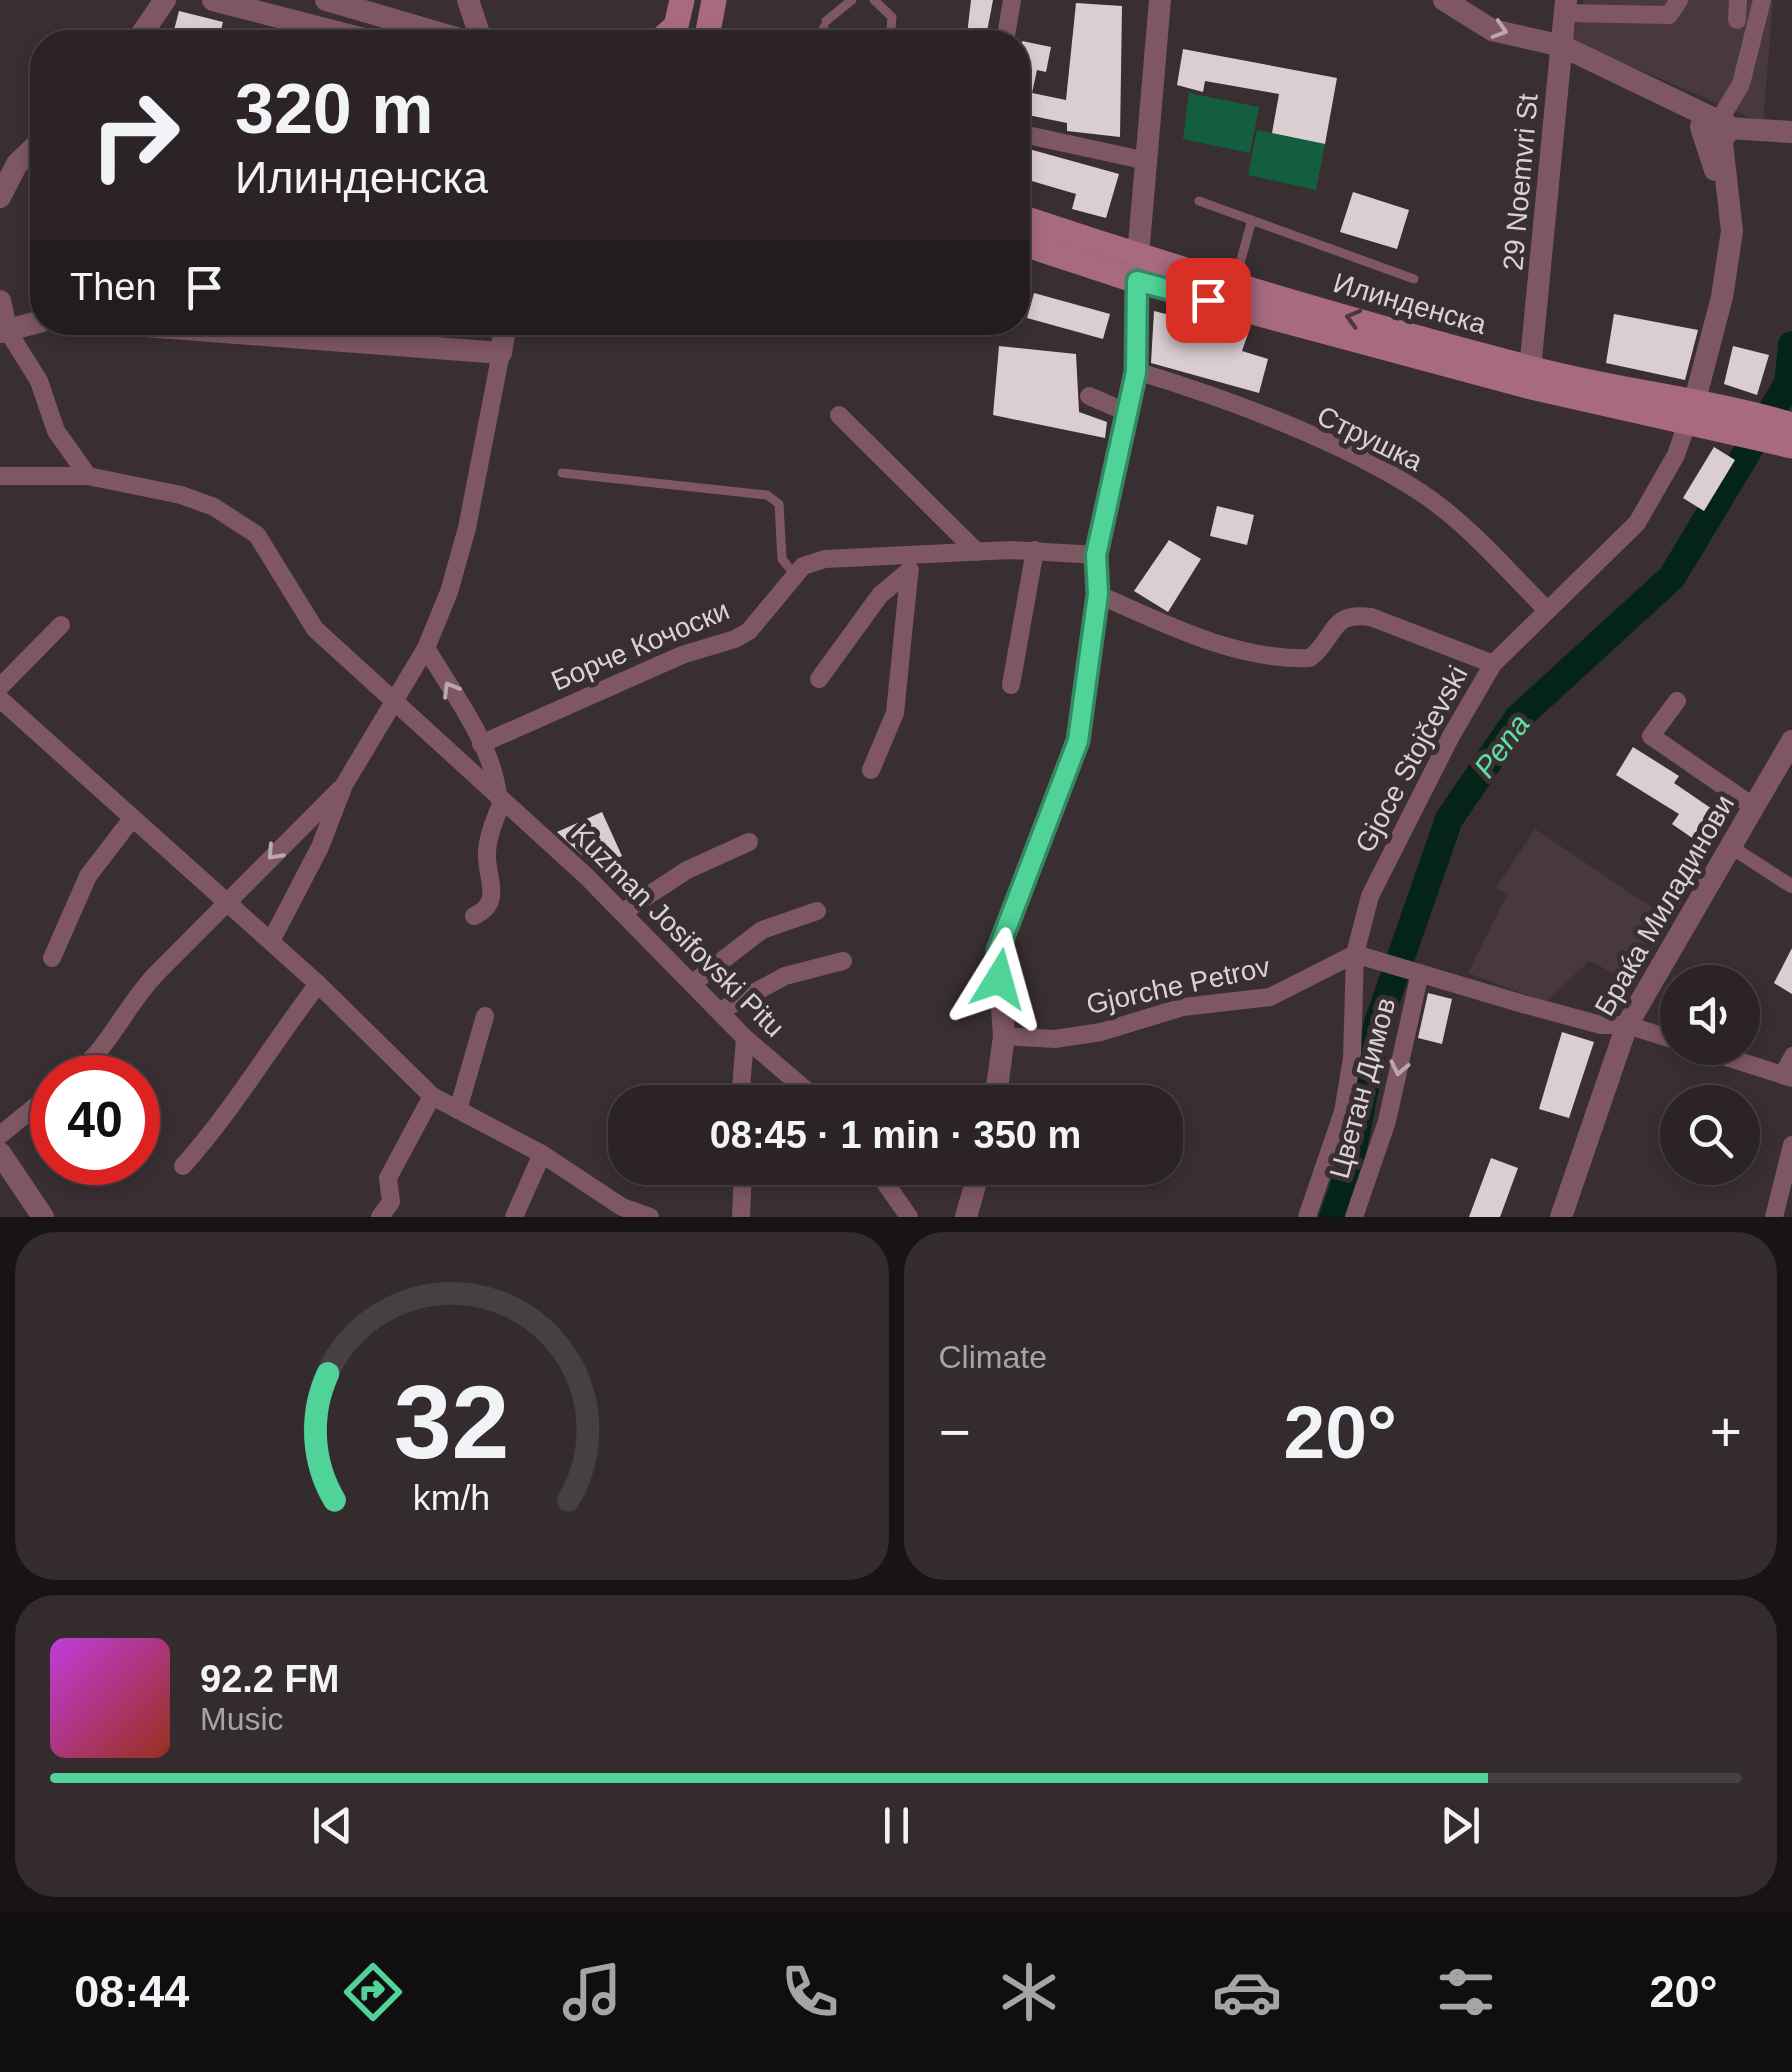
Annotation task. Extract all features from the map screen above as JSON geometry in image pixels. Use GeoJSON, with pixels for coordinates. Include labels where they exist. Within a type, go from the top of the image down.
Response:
{"type":"FeatureCollection","features":[{"type":"Feature","properties":{"kind":"main road"},"geometry":{"type":"LineString","coordinates":[[672,30],[682,0]]}},
{"type":"Feature","properties":{"kind":"main road"},"geometry":{"type":"LineString","coordinates":[[708,30],[714,0]]}},
{"type":"Feature","properties":{"kind":"main road","name":"Илинденска"},"geometry":{"type":"LineString","coordinates":[[1030,221],[1138,268],[1527,386],[1704,413]]}},
{"type":"Feature","properties":{"kind":"main road","name":"Илинденска"},"geometry":{"type":"LineString","coordinates":[[1030,245],[1234,284],[1530,369],[1784,434]]}},
{"type":"Feature","properties":{"kind":"street"},"geometry":{"type":"LineString","coordinates":[[144,30],[164,0]]}},
{"type":"Feature","properties":{"kind":"street"},"geometry":{"type":"LineString","coordinates":[[213,0],[326,30]]}},
{"type":"Feature","properties":{"kind":"street"},"geometry":{"type":"LineString","coordinates":[[326,0],[430,30]]}},
{"type":"Feature","properties":{"kind":"street"},"geometry":{"type":"LineString","coordinates":[[468,0],[478,30]]}},
{"type":"Feature","properties":{"kind":"street"},"geometry":{"type":"LineString","coordinates":[[1007,30],[1012,0]]}},
{"type":"Feature","properties":{"kind":"street"},"geometry":{"type":"LineString","coordinates":[[997,1085],[1004,1036],[998,950],[1078,741],[1098,594],[1096,555],[1136,372],[1138,268],[1160,0]]}},
{"type":"Feature","properties":{"kind":"street"},"geometry":{"type":"LineString","coordinates":[[1444,0],[1492,30],[1562,46],[1678,104],[1715,130],[1780,130]]}},
{"type":"Feature","properties":{"kind":"street"},"geometry":{"type":"LineString","coordinates":[[1565,7],[1669,15],[1679,0]]}},
{"type":"Feature","properties":{"kind":"street"},"geometry":{"type":"LineString","coordinates":[[1737,20],[1738,0]]}},
{"type":"Feature","properties":{"kind":"street"},"geometry":{"type":"LineString","coordinates":[[1704,413],[1732,231],[1724,180],[1714,168],[1715,130],[1741,84],[1762,0]]}},
{"type":"Feature","properties":{"kind":"street","name":"29 Noemvri St"},"geometry":{"type":"LineString","coordinates":[[1530,369],[1565,7]]}},
{"type":"Feature","properties":{"kind":"street"},"geometry":{"type":"LineString","coordinates":[[361,9],[363,30]]}},
{"type":"Feature","properties":{"kind":"street"},"geometry":{"type":"LineString","coordinates":[[1030,137],[1146,161]]}},
{"type":"Feature","properties":{"kind":"street"},"geometry":{"type":"LineString","coordinates":[[0,197],[16,164],[30,151]]}},
{"type":"Feature","properties":{"kind":"street"},"geometry":{"type":"LineString","coordinates":[[0,301],[3,330],[39,381],[56,431],[88,476]]}},
{"type":"Feature","properties":{"kind":"street"},"geometry":{"type":"LineString","coordinates":[[3,330],[30,324]]}},
{"type":"Feature","properties":{"kind":"street"},"geometry":{"type":"LineString","coordinates":[[338,335],[501,353]]}},
{"type":"Feature","properties":{"kind":"street"},"geometry":{"type":"LineString","coordinates":[[272,940],[320,847],[344,785],[426,648],[449,592],[467,528],[504,335]]}},
{"type":"Feature","properties":{"kind":"street","name":"Струшка"},"geometry":{"type":"LineString","coordinates":[[1136,372],[1176,383],[1376,466],[1437,505],[1546,608]]}},
{"type":"Feature","properties":{"kind":"street"},"geometry":{"type":"LineString","coordinates":[[1090,396],[1126,412]]}},
{"type":"Feature","properties":{"kind":"street","name":"Gjoce Stojčevski"},"geometry":{"type":"LineString","coordinates":[[1307,1217],[1344,1112],[1370,896],[1394,846],[1493,664],[1637,523],[1704,413]]}},
{"type":"Feature","properties":{"kind":"street"},"geometry":{"type":"LineString","coordinates":[[839,415],[977,552]]}},
{"type":"Feature","properties":{"kind":"street","name":"Kuzman Josifovski Pitu"},"geometry":{"type":"LineString","coordinates":[[0,476],[88,476],[181,496],[238,520],[257,535],[314,630],[623,912],[745,1038],[800,1085]]}},
{"type":"Feature","properties":{"kind":"street"},"geometry":{"type":"LineString","coordinates":[[1011,685],[1035,550]]}},
{"type":"Feature","properties":{"kind":"street","name":"Борче Кочоски"},"geometry":{"type":"LineString","coordinates":[[481,744],[682,655],[735,640],[748,631],[803,566],[825,559],[1035,550],[1096,555]]}},
{"type":"Feature","properties":{"kind":"street"},"geometry":{"type":"LineString","coordinates":[[872,770],[895,713],[913,555]]}},
{"type":"Feature","properties":{"kind":"street"},"geometry":{"type":"LineString","coordinates":[[818,679],[880,595],[909,575]]}},
{"type":"Feature","properties":{"kind":"street"},"geometry":{"type":"LineString","coordinates":[[1098,594],[1180,631],[1266,654],[1310,658],[1324,648],[1336,624],[1351,614],[1372,617],[1493,664]]}},
{"type":"Feature","properties":{"kind":"street"},"geometry":{"type":"LineString","coordinates":[[0,686],[60,625]]}},
{"type":"Feature","properties":{"kind":"street","name":"Kuzman Josifovski Pitu"},"geometry":{"type":"LineString","coordinates":[[426,648],[481,744],[496,778],[500,799]]}},
{"type":"Feature","properties":{"kind":"street"},"geometry":{"type":"LineString","coordinates":[[0,699],[131,820],[272,940],[432,1096],[542,1154],[622,1207],[650,1217]]}},
{"type":"Feature","properties":{"kind":"street"},"geometry":{"type":"LineString","coordinates":[[1677,702],[1651,736],[1754,807]]}},
{"type":"Feature","properties":{"kind":"street","name":"Браќа Миладинови"},"geometry":{"type":"LineString","coordinates":[[1560,1217],[1627,1025],[1792,740]]}},
{"type":"Feature","properties":{"kind":"street"},"geometry":{"type":"LineString","coordinates":[[97,1055],[110,1043],[132,1000],[309,815],[344,785]]}},
{"type":"Feature","properties":{"kind":"street"},"geometry":{"type":"LineString","coordinates":[[474,916],[490,903],[494,887],[486,858],[500,799]]}},
{"type":"Feature","properties":{"kind":"street"},"geometry":{"type":"LineString","coordinates":[[52,958],[88,876],[131,820]]}},
{"type":"Feature","properties":{"kind":"street"},"geometry":{"type":"LineString","coordinates":[[623,912],[687,870],[749,842]]}},
{"type":"Feature","properties":{"kind":"street"},"geometry":{"type":"LineString","coordinates":[[1730,848],[1791,886]]}},
{"type":"Feature","properties":{"kind":"street"},"geometry":{"type":"LineString","coordinates":[[692,984],[762,930],[817,911]]}},
{"type":"Feature","properties":{"kind":"street"},"geometry":{"type":"LineString","coordinates":[[1362,956],[1601,1025],[1627,1025],[1660,1035]]}},
{"type":"Feature","properties":{"kind":"street","name":"Gjorche Petrov"},"geometry":{"type":"LineString","coordinates":[[1004,1036],[1056,1039],[1101,1032],[1184,1007],[1270,997],[1362,956]]}},
{"type":"Feature","properties":{"kind":"street"},"geometry":{"type":"LineString","coordinates":[[720,1011],[785,976],[843,960]]}},
{"type":"Feature","properties":{"kind":"street","name":"Цветан Димов"},"geometry":{"type":"LineString","coordinates":[[1354,1217],[1387,1120],[1413,970]]}},
{"type":"Feature","properties":{"kind":"street"},"geometry":{"type":"LineString","coordinates":[[183,1166],[253,1079],[265,1053],[318,984]]}},
{"type":"Feature","properties":{"kind":"street"},"geometry":{"type":"LineString","coordinates":[[458,1110],[485,1016]]}},
{"type":"Feature","properties":{"kind":"street"},"geometry":{"type":"LineString","coordinates":[[741,1085],[745,1038]]}},
{"type":"Feature","properties":{"kind":"street"},"geometry":{"type":"LineString","coordinates":[[1751,1065],[1786,1076],[1792,1054]]}},
{"type":"Feature","properties":{"kind":"street"},"geometry":{"type":"LineString","coordinates":[[380,1217],[392,1202],[388,1178],[432,1096]]}},
{"type":"Feature","properties":{"kind":"street"},"geometry":{"type":"LineString","coordinates":[[0,1136],[30,1111]]}},
{"type":"Feature","properties":{"kind":"street"},"geometry":{"type":"LineString","coordinates":[[1774,1217],[1792,1145]]}},
{"type":"Feature","properties":{"kind":"street"},"geometry":{"type":"LineString","coordinates":[[0,1154],[43,1217]]}},
{"type":"Feature","properties":{"kind":"street"},"geometry":{"type":"LineString","coordinates":[[514,1217],[542,1154]]}},
{"type":"Feature","properties":{"kind":"street"},"geometry":{"type":"LineString","coordinates":[[741,1217],[742,1185]]}},
{"type":"Feature","properties":{"kind":"street"},"geometry":{"type":"LineString","coordinates":[[887,1185],[910,1217]]}},
{"type":"Feature","properties":{"kind":"street"},"geometry":{"type":"LineString","coordinates":[[966,1217],[975,1185]]}},
{"type":"Feature","properties":{"kind":"lane"},"geometry":{"type":"LineString","coordinates":[[822,30],[852,0]]}},
{"type":"Feature","properties":{"kind":"lane"},"geometry":{"type":"LineString","coordinates":[[874,0],[892,17],[891,30]]}},
{"type":"Feature","properties":{"kind":"lane"},"geometry":{"type":"LineString","coordinates":[[1199,201],[1414,279]]}},
{"type":"Feature","properties":{"kind":"lane"},"geometry":{"type":"LineString","coordinates":[[1234,284],[1252,220]]}},
{"type":"Feature","properties":{"kind":"lane"},"geometry":{"type":"LineString","coordinates":[[562,473],[766,495],[779,504],[782,559],[795,575]]}},
{"type":"Feature","properties":{"kind":"shaded area"},"geometry":{"type":"Polygon","coordinates":[[[1584,0],[1773,0],[1763,123],[1572,41],[1584,0]]]}},
{"type":"Feature","properties":{"kind":"shaded area"},"geometry":{"type":"Polygon","coordinates":[[[1535,829],[1663,915],[1624,978],[1589,961],[1546,1002],[1468,973],[1507,895],[1496,888],[1535,829]]]}},
{"type":"Feature","properties":{"kind":"green space"},"geometry":{"type":"Polygon","coordinates":[[[1189,93],[1259,107],[1250,153],[1183,139],[1189,93]]]}},
{"type":"Feature","properties":{"kind":"green space"},"geometry":{"type":"Polygon","coordinates":[[[1257,130],[1325,144],[1316,190],[1248,175],[1257,130]]]}},
{"type":"Feature","properties":{"kind":"building"},"geometry":{"type":"Polygon","coordinates":[[[971,0],[993,0],[987,30],[968,30],[971,0]]]}},
{"type":"Feature","properties":{"kind":"building"},"geometry":{"type":"Polygon","coordinates":[[[1076,3],[1122,6],[1120,137],[1067,131],[1067,123],[1030,115],[1030,43],[1051,47],[1046,72],[1037,70],[1032,93],[1066,100],[1076,3]]]}},
{"type":"Feature","properties":{"kind":"building"},"geometry":{"type":"Polygon","coordinates":[[[179,11],[223,22],[221,30],[174,30],[179,11]]]}},
{"type":"Feature","properties":{"kind":"building"},"geometry":{"type":"Polygon","coordinates":[[[1183,49],[1337,78],[1325,144],[1272,133],[1279,94],[1205,81],[1203,92],[1177,85],[1183,49]]]}},
{"type":"Feature","properties":{"kind":"building"},"geometry":{"type":"Polygon","coordinates":[[[1030,149],[1119,174],[1106,218],[1072,209],[1076,194],[1030,181],[1030,149]]]}},
{"type":"Feature","properties":{"kind":"building"},"geometry":{"type":"Polygon","coordinates":[[[1353,192],[1409,210],[1397,249],[1340,232],[1353,192]]]}},
{"type":"Feature","properties":{"kind":"building"},"geometry":{"type":"Polygon","coordinates":[[[1034,293],[1110,314],[1103,339],[1030,319],[1034,293]]]}},
{"type":"Feature","properties":{"kind":"building"},"geometry":{"type":"Polygon","coordinates":[[[1154,311],[1233,331],[1235,324],[1250,328],[1242,351],[1268,359],[1259,393],[1151,363],[1154,311]]]}},
{"type":"Feature","properties":{"kind":"building"},"geometry":{"type":"Polygon","coordinates":[[[1614,314],[1698,330],[1685,380],[1606,363],[1614,314]]]}},
{"type":"Feature","properties":{"kind":"building"},"geometry":{"type":"Polygon","coordinates":[[[999,346],[1076,354],[1079,412],[1107,422],[1105,438],[993,415],[999,346]]]}},
{"type":"Feature","properties":{"kind":"building"},"geometry":{"type":"Polygon","coordinates":[[[1733,346],[1769,355],[1757,395],[1724,384],[1733,346]]]}},
{"type":"Feature","properties":{"kind":"building"},"geometry":{"type":"Polygon","coordinates":[[[1714,447],[1735,460],[1704,511],[1683,498],[1714,447]]]}},
{"type":"Feature","properties":{"kind":"building"},"geometry":{"type":"Polygon","coordinates":[[[1217,506],[1254,515],[1247,545],[1210,536],[1217,506]]]}},
{"type":"Feature","properties":{"kind":"building"},"geometry":{"type":"Polygon","coordinates":[[[1169,540],[1201,559],[1168,612],[1134,591],[1169,540]]]}},
{"type":"Feature","properties":{"kind":"building"},"geometry":{"type":"Polygon","coordinates":[[[1633,747],[1679,776],[1674,783],[1718,813],[1698,842],[1672,824],[1679,814],[1616,775],[1633,747]]]}},
{"type":"Feature","properties":{"kind":"building"},"geometry":{"type":"Polygon","coordinates":[[[602,812],[622,856],[596,868],[557,832],[602,812]]]}},
{"type":"Feature","properties":{"kind":"building"},"geometry":{"type":"Polygon","coordinates":[[[1792,948],[1792,994],[1774,983],[1792,948]]]}},
{"type":"Feature","properties":{"kind":"building"},"geometry":{"type":"Polygon","coordinates":[[[1428,993],[1452,999],[1442,1044],[1418,1038],[1428,993]]]}},
{"type":"Feature","properties":{"kind":"building"},"geometry":{"type":"Polygon","coordinates":[[[1562,1032],[1594,1042],[1569,1118],[1539,1109],[1562,1032]]]}},
{"type":"Feature","properties":{"kind":"building"},"geometry":{"type":"Polygon","coordinates":[[[1491,1158],[1518,1168],[1500,1217],[1469,1217],[1491,1158]]]}},
{"type":"Feature","properties":{"kind":"waterway","name":"Pena"},"geometry":{"type":"LineString","coordinates":[[1333,1217],[1347,1178],[1378,1023],[1449,819],[1518,718],[1672,577],[1788,384],[1792,345]]}},
{"type":"Feature","properties":{"kind":"route"},"geometry":{"type":"LineString","coordinates":[[999,979],[998,950],[1078,741],[1098,594],[1096,555],[1136,372],[1137,281],[1208,300]]}}]}
